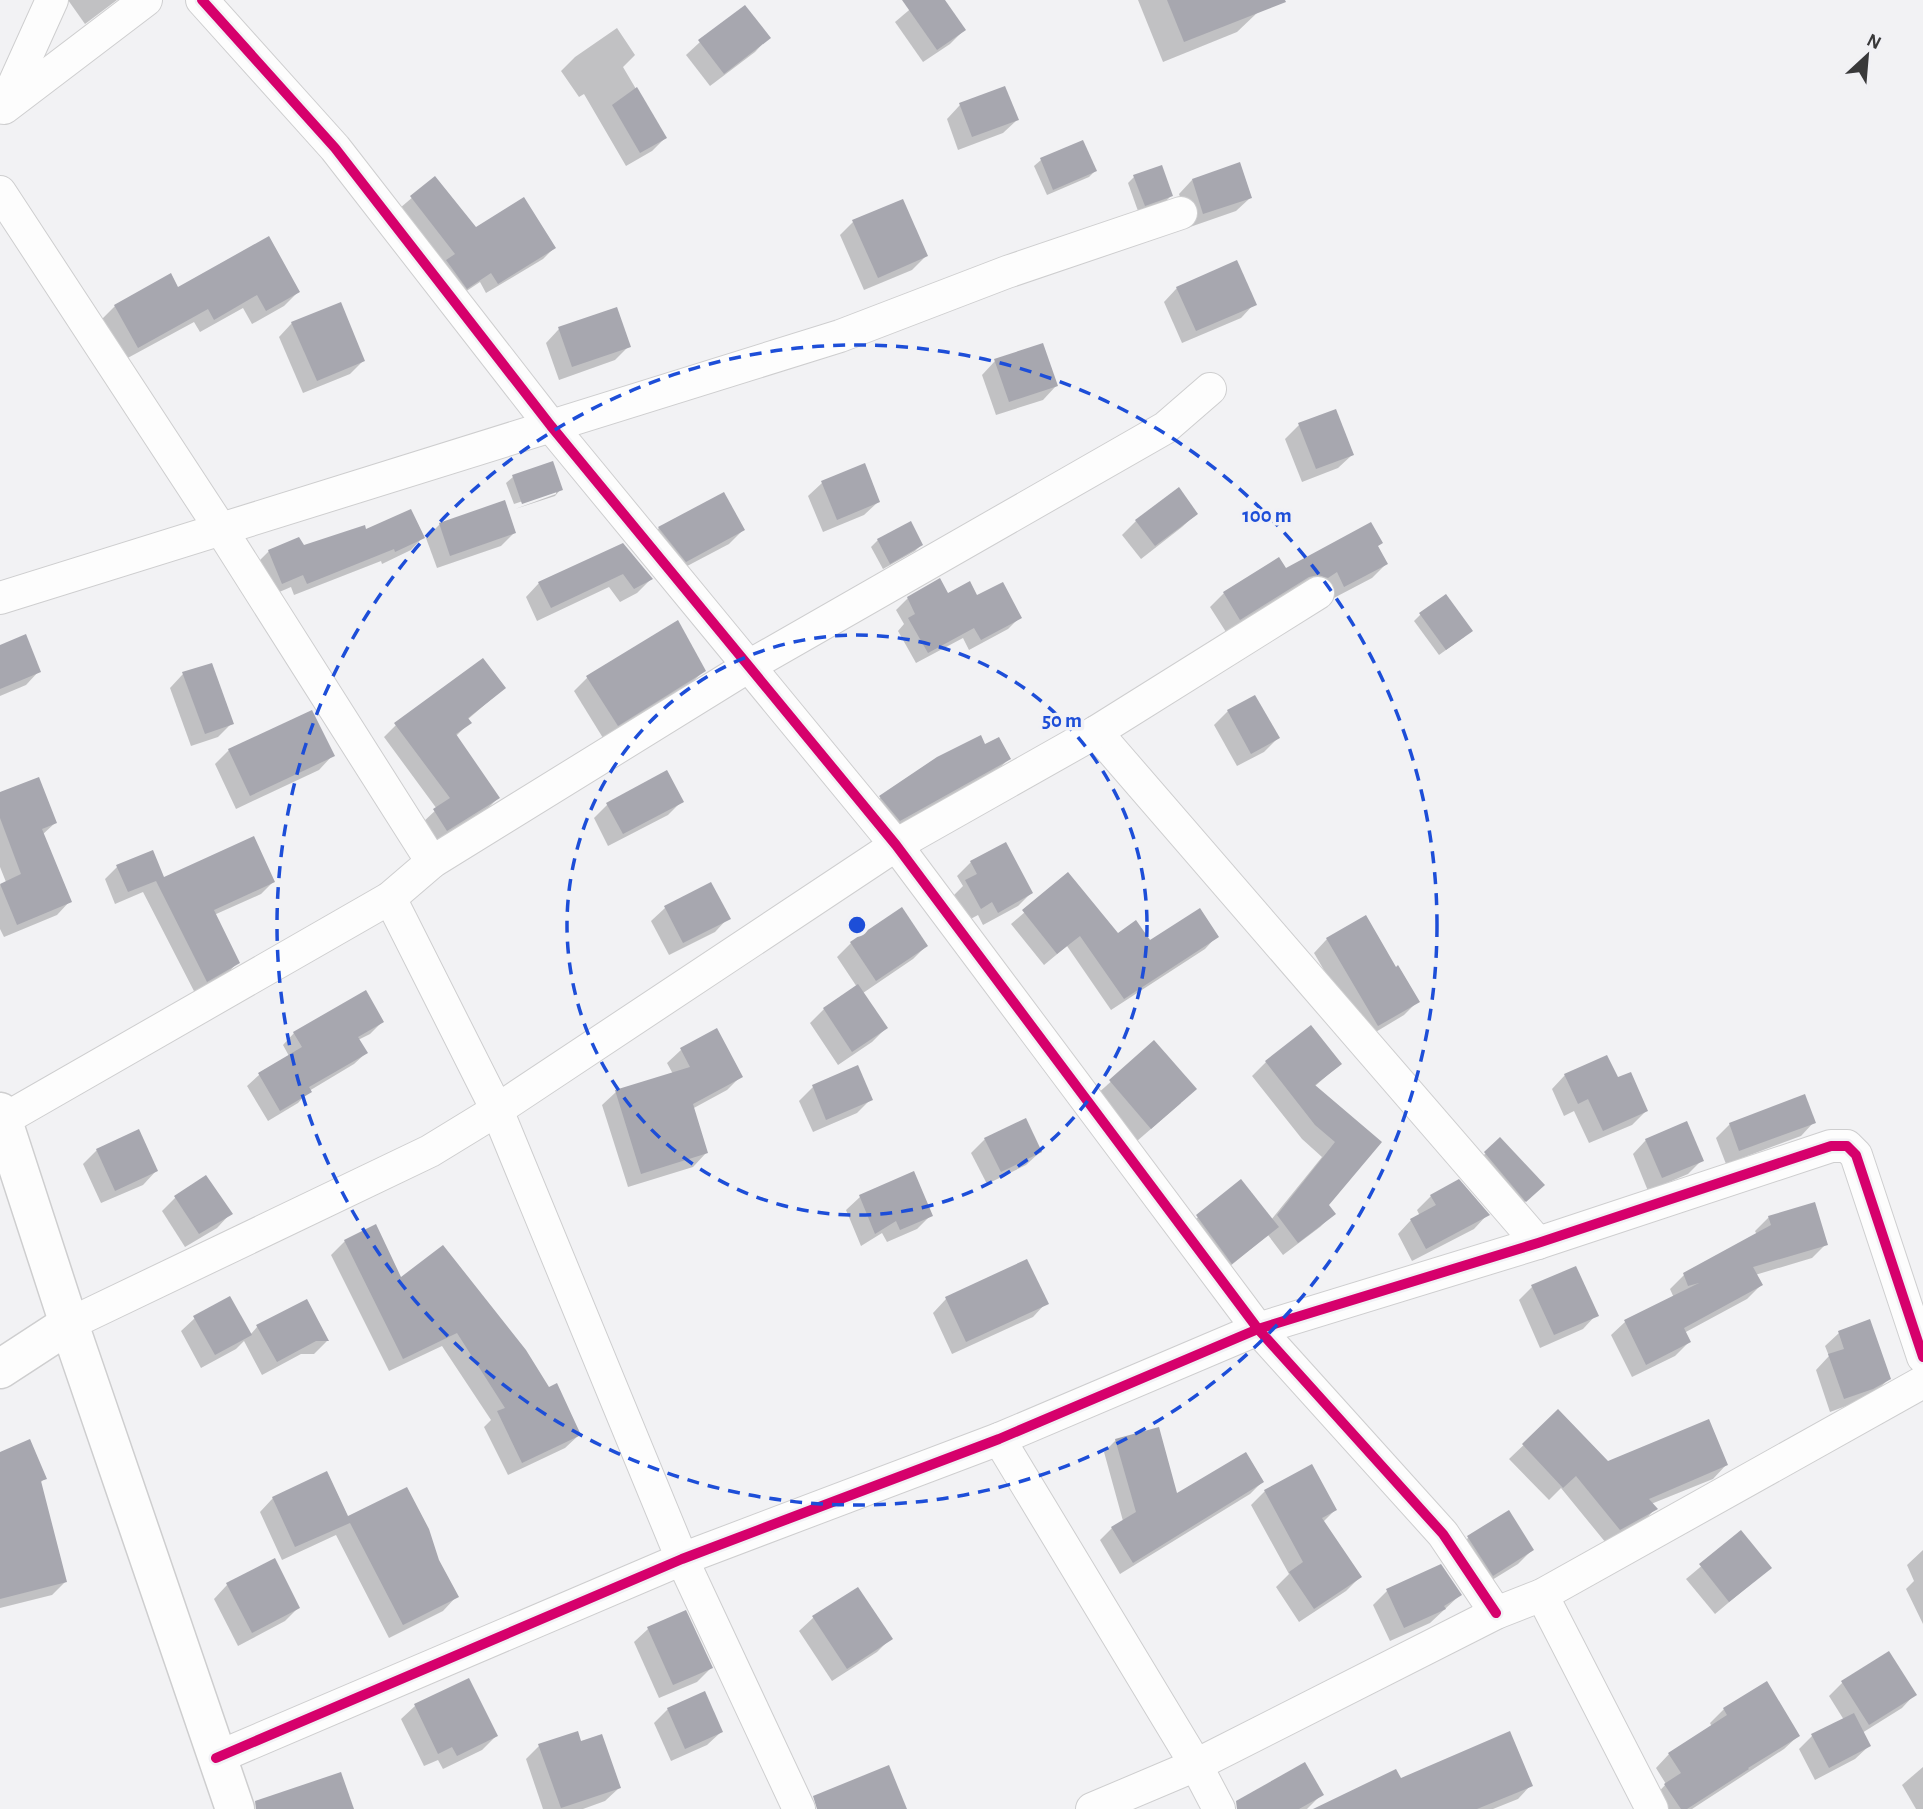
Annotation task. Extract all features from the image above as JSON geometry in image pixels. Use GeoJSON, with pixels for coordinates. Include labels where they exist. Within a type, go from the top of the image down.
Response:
{"type":"FeatureCollection","features":[{"type":"Feature","properties":{"kind":"street"},"geometry":{"type":"LineString","coordinates":[[2,114],[52,0]]}},
{"type":"Feature","properties":{"kind":"street"},"geometry":{"type":"LineString","coordinates":[[2,114],[146,0]]}},
{"type":"Feature","properties":{"kind":"street"},"geometry":{"type":"LineString","coordinates":[[202,0],[335,148],[551,426],[896,845],[1258,1329],[1443,1534],[1496,1612]]}},
{"type":"Feature","properties":{"kind":"street"},"geometry":{"type":"LineString","coordinates":[[0,192],[222,531],[432,862]]}},
{"type":"Feature","properties":{"kind":"street"},"geometry":{"type":"LineString","coordinates":[[0,598],[841,336],[1007,272],[1181,214]]}},
{"type":"Feature","properties":{"kind":"street"},"geometry":{"type":"LineString","coordinates":[[235,1809],[69,1324],[1,1116],[390,898],[432,862],[749,666],[1165,428],[1210,389]]}},
{"type":"Feature","properties":{"kind":"street"},"geometry":{"type":"LineString","coordinates":[[0,1369],[69,1324],[430,1151],[497,1110],[896,845],[1096,732],[1318,593]]}},
{"type":"Feature","properties":{"kind":"street"},"geometry":{"type":"LineString","coordinates":[[1096,732],[1538,1243]]}},
{"type":"Feature","properties":{"kind":"street"},"geometry":{"type":"LineString","coordinates":[[390,898],[497,1110],[682,1559],[799,1809]]}},
{"type":"Feature","properties":{"kind":"street"},"geometry":{"type":"LineString","coordinates":[[216,1758],[682,1559],[999,1439],[1258,1329],[1538,1243],[1831,1146],[1842,1144],[1856,1155],[1923,1357]]}},
{"type":"Feature","properties":{"kind":"street"},"geometry":{"type":"LineString","coordinates":[[1093,1809],[1196,1765],[1496,1612],[1542,1595],[1923,1382]]}},
{"type":"Feature","properties":{"kind":"street"},"geometry":{"type":"LineString","coordinates":[[999,1439],[1196,1765],[1219,1809]]}},
{"type":"Feature","properties":{"kind":"street"},"geometry":{"type":"LineString","coordinates":[[1542,1595],[1652,1809]]}},
{"type":"Feature","properties":{"kind":"building"},"geometry":{"type":"Polygon","coordinates":[[[902,0],[945,0],[966,30],[937,50],[902,0]]]}},
{"type":"Feature","properties":{"kind":"building"},"geometry":{"type":"Polygon","coordinates":[[[1167,0],[1285,0],[1286,2],[1184,42],[1167,0]]]}},
{"type":"Feature","properties":{"kind":"building"},"geometry":{"type":"Polygon","coordinates":[[[745,5],[771,38],[724,74],[698,40],[745,5]]]}},
{"type":"Feature","properties":{"kind":"building"},"geometry":{"type":"Polygon","coordinates":[[[1005,86],[1019,120],[972,137],[959,103],[1005,86]]]}},
{"type":"Feature","properties":{"kind":"building"},"geometry":{"type":"Polygon","coordinates":[[[637,87],[667,138],[640,153],[612,105],[637,87]]]}},
{"type":"Feature","properties":{"kind":"building"},"geometry":{"type":"Polygon","coordinates":[[[1083,140],[1097,171],[1053,190],[1040,158],[1083,140]]]}},
{"type":"Feature","properties":{"kind":"building"},"geometry":{"type":"Polygon","coordinates":[[[1240,162],[1252,198],[1203,214],[1192,179],[1240,162]]]}},
{"type":"Feature","properties":{"kind":"building"},"geometry":{"type":"Polygon","coordinates":[[[1162,165],[1173,196],[1145,206],[1133,175],[1162,165]]]}},
{"type":"Feature","properties":{"kind":"building"},"geometry":{"type":"Polygon","coordinates":[[[435,176],[476,227],[524,197],[556,248],[498,284],[491,273],[467,289],[446,260],[455,254],[410,196],[435,176]]]}},
{"type":"Feature","properties":{"kind":"building"},"geometry":{"type":"Polygon","coordinates":[[[903,199],[928,256],[878,278],[852,220],[903,199]]]}},
{"type":"Feature","properties":{"kind":"building"},"geometry":{"type":"Polygon","coordinates":[[[269,236],[300,292],[266,311],[257,295],[214,320],[208,309],[138,348],[114,305],[171,273],[178,287],[269,236]]]}},
{"type":"Feature","properties":{"kind":"building"},"geometry":{"type":"Polygon","coordinates":[[[1237,260],[1257,305],[1196,331],[1176,287],[1237,260]]]}},
{"type":"Feature","properties":{"kind":"building"},"geometry":{"type":"Polygon","coordinates":[[[341,302],[365,361],[317,381],[291,322],[341,302]]]}},
{"type":"Feature","properties":{"kind":"building"},"geometry":{"type":"Polygon","coordinates":[[[617,307],[631,347],[572,367],[558,327],[617,307]]]}},
{"type":"Feature","properties":{"kind":"building"},"geometry":{"type":"Polygon","coordinates":[[[1043,343],[1058,386],[1009,402],[994,359],[1043,343]]]}},
{"type":"Feature","properties":{"kind":"building"},"geometry":{"type":"Polygon","coordinates":[[[1336,409],[1354,455],[1316,469],[1298,423],[1336,409]]]}},
{"type":"Feature","properties":{"kind":"building"},"geometry":{"type":"Polygon","coordinates":[[[553,461],[563,490],[522,504],[512,475],[553,461]]]}},
{"type":"Feature","properties":{"kind":"building"},"geometry":{"type":"Polygon","coordinates":[[[865,463],[880,502],[837,520],[821,481],[865,463]]]}},
{"type":"Feature","properties":{"kind":"building"},"geometry":{"type":"Polygon","coordinates":[[[1179,487],[1198,514],[1155,546],[1135,520],[1179,487]]]}},
{"type":"Feature","properties":{"kind":"building"},"geometry":{"type":"Polygon","coordinates":[[[724,492],[745,530],[686,562],[658,527],[724,492]]]}},
{"type":"Feature","properties":{"kind":"building"},"geometry":{"type":"Polygon","coordinates":[[[505,500],[516,533],[450,556],[439,523],[505,500]]]}},
{"type":"Feature","properties":{"kind":"building"},"geometry":{"type":"Polygon","coordinates":[[[411,509],[425,538],[395,552],[394,549],[307,584],[303,575],[282,584],[268,550],[299,537],[304,545],[365,525],[366,529],[411,509]]]}},
{"type":"Feature","properties":{"kind":"building"},"geometry":{"type":"Polygon","coordinates":[[[911,521],[923,545],[890,564],[877,539],[911,521]]]}},
{"type":"Feature","properties":{"kind":"building"},"geometry":{"type":"Polygon","coordinates":[[[1371,522],[1383,543],[1378,546],[1388,564],[1344,587],[1337,572],[1328,578],[1318,575],[1309,577],[1240,620],[1223,592],[1279,557],[1286,568],[1371,522]]]}},
{"type":"Feature","properties":{"kind":"building"},"geometry":{"type":"Polygon","coordinates":[[[623,543],[653,579],[634,589],[623,574],[551,608],[538,582],[623,543]]]}},
{"type":"Feature","properties":{"kind":"building"},"geometry":{"type":"Polygon","coordinates":[[[940,578],[948,593],[970,581],[977,595],[1003,582],[1022,618],[981,640],[974,628],[928,653],[908,618],[915,614],[907,597],[940,578]]]}},
{"type":"Feature","properties":{"kind":"building"},"geometry":{"type":"Polygon","coordinates":[[[1446,594],[1473,631],[1446,650],[1419,613],[1446,594]]]}},
{"type":"Feature","properties":{"kind":"building"},"geometry":{"type":"Polygon","coordinates":[[[678,620],[706,671],[618,726],[586,676],[678,620]]]}},
{"type":"Feature","properties":{"kind":"building"},"geometry":{"type":"Polygon","coordinates":[[[26,634],[41,672],[0,689],[0,645],[26,634]]]}},
{"type":"Feature","properties":{"kind":"building"},"geometry":{"type":"Polygon","coordinates":[[[483,658],[506,688],[468,718],[472,723],[456,734],[500,798],[447,831],[433,809],[450,798],[394,723],[483,658]]]}},
{"type":"Feature","properties":{"kind":"building"},"geometry":{"type":"Polygon","coordinates":[[[212,663],[234,724],[205,734],[182,672],[212,663]]]}},
{"type":"Feature","properties":{"kind":"building"},"geometry":{"type":"Polygon","coordinates":[[[1255,695],[1280,738],[1251,754],[1227,710],[1255,695]]]}},
{"type":"Feature","properties":{"kind":"building"},"geometry":{"type":"Polygon","coordinates":[[[312,710],[335,756],[250,796],[228,749],[312,710]]]}},
{"type":"Feature","properties":{"kind":"building"},"geometry":{"type":"Polygon","coordinates":[[[981,735],[985,744],[999,737],[1011,759],[900,821],[879,796],[937,757],[981,735]]]}},
{"type":"Feature","properties":{"kind":"building"},"geometry":{"type":"Polygon","coordinates":[[[667,770],[684,802],[623,834],[606,803],[667,770]]]}},
{"type":"Feature","properties":{"kind":"building"},"geometry":{"type":"Polygon","coordinates":[[[39,777],[57,823],[42,829],[72,902],[17,925],[0,884],[21,874],[0,818],[0,792],[39,777]]]}},
{"type":"Feature","properties":{"kind":"building"},"geometry":{"type":"Polygon","coordinates":[[[254,836],[275,882],[214,910],[240,963],[207,982],[156,881],[128,892],[116,865],[153,850],[164,877],[254,836]]]}},
{"type":"Feature","properties":{"kind":"building"},"geometry":{"type":"Polygon","coordinates":[[[1006,842],[1033,893],[998,913],[992,902],[981,909],[965,880],[977,874],[970,861],[1006,842]]]}},
{"type":"Feature","properties":{"kind":"building"},"geometry":{"type":"Polygon","coordinates":[[[1068,872],[1118,933],[1136,920],[1150,940],[1200,908],[1219,937],[1124,999],[1080,936],[1057,954],[1022,910],[1068,872]]]}},
{"type":"Feature","properties":{"kind":"building"},"geometry":{"type":"Polygon","coordinates":[[[711,882],[731,919],[683,943],[664,906],[711,882]]]}},
{"type":"Feature","properties":{"kind":"building"},"geometry":{"type":"Polygon","coordinates":[[[902,907],[928,946],[876,981],[850,942],[902,907]]]}},
{"type":"Feature","properties":{"kind":"building"},"geometry":{"type":"Polygon","coordinates":[[[1366,915],[1420,1002],[1378,1026],[1326,938],[1366,915]]]}},
{"type":"Feature","properties":{"kind":"building"},"geometry":{"type":"Polygon","coordinates":[[[858,984],[888,1028],[852,1052],[823,1008],[858,984]]]}},
{"type":"Feature","properties":{"kind":"building"},"geometry":{"type":"Polygon","coordinates":[[[366,990],[384,1022],[358,1037],[368,1053],[309,1087],[312,1092],[280,1111],[258,1073],[302,1047],[293,1032],[366,990]]]}},
{"type":"Feature","properties":{"kind":"building"},"geometry":{"type":"Polygon","coordinates":[[[1311,1025],[1342,1064],[1315,1085],[1382,1142],[1329,1205],[1336,1214],[1298,1243],[1277,1215],[1335,1142],[1315,1125],[1265,1061],[1311,1025]]]}},
{"type":"Feature","properties":{"kind":"building"},"geometry":{"type":"Polygon","coordinates":[[[717,1028],[743,1077],[693,1104],[708,1153],[641,1174],[615,1090],[690,1067],[680,1048],[717,1028]]]}},
{"type":"Feature","properties":{"kind":"building"},"geometry":{"type":"Polygon","coordinates":[[[1154,1040],[1197,1089],[1151,1129],[1109,1080],[1154,1040]]]}},
{"type":"Feature","properties":{"kind":"building"},"geometry":{"type":"Polygon","coordinates":[[[1607,1055],[1618,1077],[1631,1072],[1648,1111],[1603,1131],[1588,1099],[1578,1104],[1564,1074],[1607,1055]]]}},
{"type":"Feature","properties":{"kind":"building"},"geometry":{"type":"Polygon","coordinates":[[[858,1065],[873,1100],[826,1120],[812,1085],[858,1065]]]}},
{"type":"Feature","properties":{"kind":"building"},"geometry":{"type":"Polygon","coordinates":[[[1805,1094],[1816,1123],[1739,1151],[1729,1123],[1805,1094]]]}},
{"type":"Feature","properties":{"kind":"building"},"geometry":{"type":"Polygon","coordinates":[[[1026,1118],[1042,1152],[1001,1172],[984,1138],[1026,1118]]]}},
{"type":"Feature","properties":{"kind":"building"},"geometry":{"type":"Polygon","coordinates":[[[1687,1121],[1704,1161],[1662,1178],[1645,1139],[1687,1121]]]}},
{"type":"Feature","properties":{"kind":"building"},"geometry":{"type":"Polygon","coordinates":[[[139,1129],[158,1171],[115,1191],[96,1149],[139,1129]]]}},
{"type":"Feature","properties":{"kind":"building"},"geometry":{"type":"Polygon","coordinates":[[[1500,1137],[1545,1185],[1526,1202],[1484,1152],[1500,1137]]]}},
{"type":"Feature","properties":{"kind":"building"},"geometry":{"type":"Polygon","coordinates":[[[914,1171],[933,1216],[900,1230],[896,1221],[875,1234],[859,1195],[914,1171]]]}},
{"type":"Feature","properties":{"kind":"building"},"geometry":{"type":"Polygon","coordinates":[[[206,1175],[233,1214],[199,1234],[174,1196],[206,1175]]]}},
{"type":"Feature","properties":{"kind":"building"},"geometry":{"type":"Polygon","coordinates":[[[1241,1179],[1279,1227],[1232,1264],[1196,1215],[1241,1179]]]}},
{"type":"Feature","properties":{"kind":"building"},"geometry":{"type":"Polygon","coordinates":[[[1459,1179],[1490,1215],[1426,1249],[1410,1219],[1436,1205],[1430,1195],[1459,1179]]]}},
{"type":"Feature","properties":{"kind":"building"},"geometry":{"type":"Polygon","coordinates":[[[1815,1202],[1828,1245],[1753,1267],[1763,1285],[1684,1328],[1691,1342],[1646,1365],[1624,1320],[1699,1283],[1688,1286],[1683,1273],[1771,1225],[1768,1216],[1815,1202]]]}},
{"type":"Feature","properties":{"kind":"building"},"geometry":{"type":"Polygon","coordinates":[[[376,1224],[401,1277],[443,1245],[526,1350],[549,1387],[557,1383],[581,1435],[522,1463],[497,1411],[505,1408],[457,1333],[403,1359],[344,1240],[376,1224]]]}},
{"type":"Feature","properties":{"kind":"building"},"geometry":{"type":"Polygon","coordinates":[[[1027,1259],[1049,1304],[966,1342],[945,1297],[1027,1259]]]}},
{"type":"Feature","properties":{"kind":"building"},"geometry":{"type":"Polygon","coordinates":[[[1576,1266],[1599,1316],[1554,1335],[1531,1285],[1576,1266]]]}},
{"type":"Feature","properties":{"kind":"building"},"geometry":{"type":"Polygon","coordinates":[[[230,1296],[252,1335],[215,1355],[193,1316],[230,1296]]]}},
{"type":"Feature","properties":{"kind":"building"},"geometry":{"type":"Polygon","coordinates":[[[307,1299],[329,1341],[316,1341],[277,1362],[256,1325],[307,1299]]]}},
{"type":"Feature","properties":{"kind":"building"},"geometry":{"type":"Polygon","coordinates":[[[1870,1319],[1891,1379],[1873,1389],[1844,1399],[1828,1354],[1844,1349],[1838,1331],[1870,1319]]]}},
{"type":"Feature","properties":{"kind":"building"},"geometry":{"type":"Polygon","coordinates":[[[1558,1409],[1608,1461],[1709,1419],[1728,1465],[1649,1499],[1658,1509],[1620,1530],[1576,1476],[1563,1488],[1522,1444],[1558,1409]]]}},
{"type":"Feature","properties":{"kind":"building"},"geometry":{"type":"Polygon","coordinates":[[[1159,1427],[1177,1493],[1246,1452],[1264,1482],[1133,1563],[1111,1527],[1136,1512],[1115,1439],[1159,1427]]]}},
{"type":"Feature","properties":{"kind":"building"},"geometry":{"type":"Polygon","coordinates":[[[30,1439],[47,1479],[41,1481],[67,1582],[0,1599],[0,1452],[30,1439]]]}},
{"type":"Feature","properties":{"kind":"building"},"geometry":{"type":"Polygon","coordinates":[[[1312,1464],[1337,1510],[1322,1518],[1362,1577],[1314,1609],[1289,1572],[1303,1562],[1264,1490],[1312,1464]]]}},
{"type":"Feature","properties":{"kind":"building"},"geometry":{"type":"Polygon","coordinates":[[[327,1471],[348,1516],[407,1487],[429,1529],[439,1560],[459,1597],[403,1625],[350,1523],[295,1547],[272,1497],[327,1471]]]}},
{"type":"Feature","properties":{"kind":"building"},"geometry":{"type":"Polygon","coordinates":[[[1509,1510],[1534,1550],[1493,1576],[1467,1536],[1509,1510]]]}},
{"type":"Feature","properties":{"kind":"building"},"geometry":{"type":"Polygon","coordinates":[[[1741,1530],[1772,1568],[1729,1602],[1699,1564],[1741,1530]]]}},
{"type":"Feature","properties":{"kind":"building"},"geometry":{"type":"Polygon","coordinates":[[[275,1558],[300,1608],[252,1633],[226,1583],[275,1558]]]}},
{"type":"Feature","properties":{"kind":"building"},"geometry":{"type":"Polygon","coordinates":[[[1441,1564],[1462,1595],[1444,1606],[1446,1609],[1404,1628],[1386,1589],[1441,1564]]]}},
{"type":"Feature","properties":{"kind":"building"},"geometry":{"type":"Polygon","coordinates":[[[858,1587],[893,1639],[847,1669],[812,1616],[858,1587]]]}},
{"type":"Feature","properties":{"kind":"building"},"geometry":{"type":"Polygon","coordinates":[[[686,1610],[713,1668],[673,1685],[647,1627],[686,1610]]]}},
{"type":"Feature","properties":{"kind":"building"},"geometry":{"type":"Polygon","coordinates":[[[1889,1651],[1917,1695],[1869,1725],[1841,1681],[1889,1651]]]}},
{"type":"Feature","properties":{"kind":"building"},"geometry":{"type":"Polygon","coordinates":[[[469,1678],[498,1736],[457,1756],[452,1747],[438,1754],[414,1704],[469,1678]]]}},
{"type":"Feature","properties":{"kind":"building"},"geometry":{"type":"Polygon","coordinates":[[[1767,1681],[1800,1736],[1687,1809],[1681,1809],[1664,1784],[1681,1773],[1668,1753],[1727,1715],[1723,1708],[1767,1681]]]}},
{"type":"Feature","properties":{"kind":"building"},"geometry":{"type":"Polygon","coordinates":[[[705,1691],[723,1732],[685,1749],[667,1708],[705,1691]]]}},
{"type":"Feature","properties":{"kind":"building"},"geometry":{"type":"Polygon","coordinates":[[[1854,1713],[1871,1746],[1829,1768],[1811,1734],[1854,1713]]]}},
{"type":"Feature","properties":{"kind":"building"},"geometry":{"type":"Polygon","coordinates":[[[578,1731],[581,1741],[602,1734],[621,1788],[561,1808],[538,1744],[578,1731]]]}},
{"type":"Feature","properties":{"kind":"building"},"geometry":{"type":"Polygon","coordinates":[[[1510,1731],[1533,1786],[1477,1809],[1313,1809],[1396,1769],[1401,1778],[1510,1731]]]}},
{"type":"Feature","properties":{"kind":"building"},"geometry":{"type":"Polygon","coordinates":[[[1305,1762],[1324,1795],[1299,1809],[1237,1809],[1236,1801],[1305,1762]]]}},
{"type":"Feature","properties":{"kind":"building"},"geometry":{"type":"Polygon","coordinates":[[[889,1765],[907,1809],[817,1809],[813,1796],[889,1765]]]}},
{"type":"Feature","properties":{"kind":"building"},"geometry":{"type":"Polygon","coordinates":[[[341,1772],[354,1809],[256,1809],[255,1801],[341,1772]]]}},
{"type":"Feature","properties":{"kind":"cycle path"},"geometry":{"type":"LineString","coordinates":[[202,0],[335,148],[551,426],[896,845],[1258,1329],[1443,1534],[1496,1613]]}},
{"type":"Feature","properties":{"kind":"cycle path"},"geometry":{"type":"LineString","coordinates":[[216,1758],[682,1559],[999,1439],[1258,1329],[1538,1243],[1831,1146],[1847,1146],[1856,1155],[1923,1357]]}}]}
